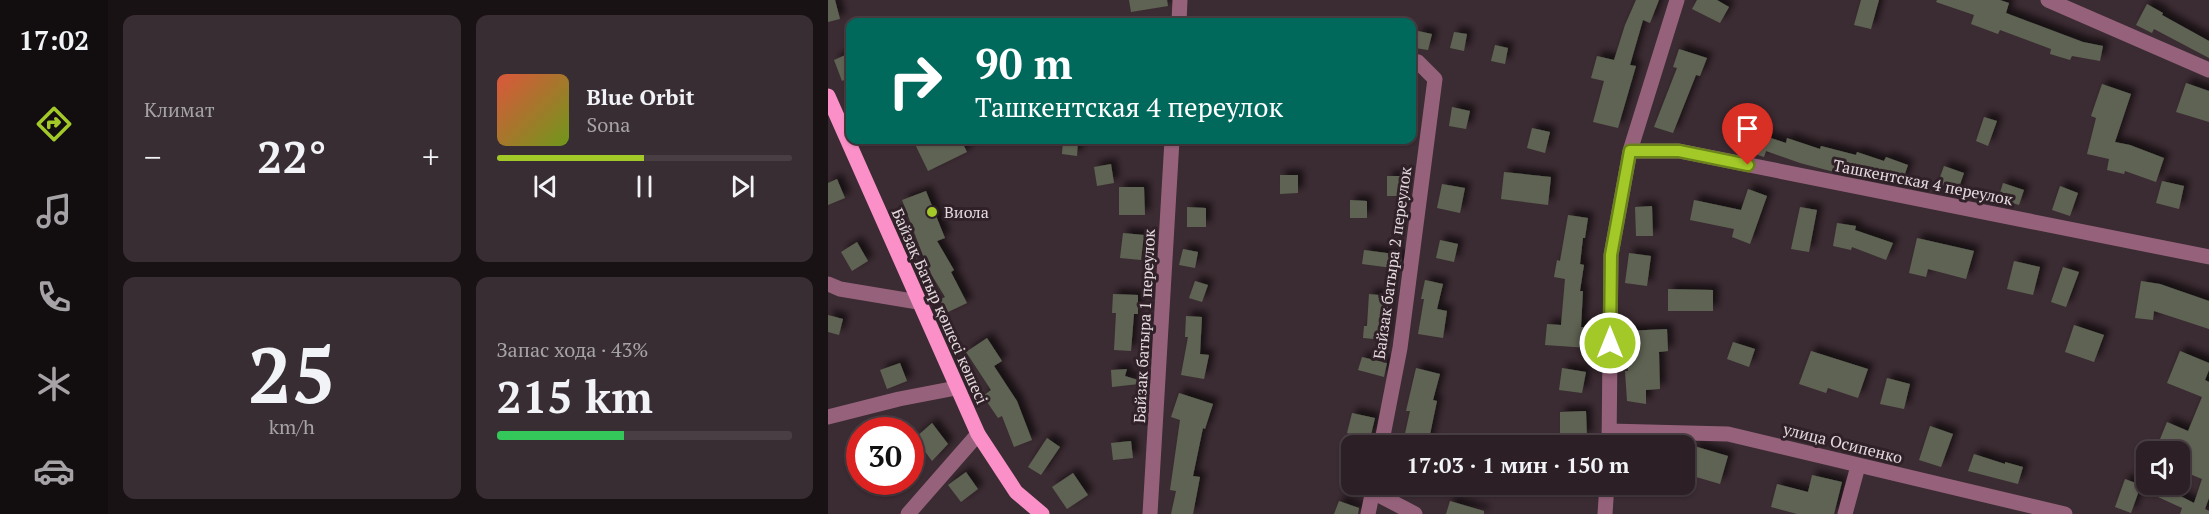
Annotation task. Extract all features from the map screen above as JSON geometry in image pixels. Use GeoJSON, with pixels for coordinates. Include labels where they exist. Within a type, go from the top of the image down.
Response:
{"type":"FeatureCollection","features":[{"type":"Feature","properties":{"kind":"main road","name":"Байзақ Батыр қөшесі көшесі"},"geometry":{"type":"LineString","coordinates":[[828,96],[846,137]]}},
{"type":"Feature","properties":{"kind":"main road","name":"Байзақ Батыр қөшесі көшесі"},"geometry":{"type":"LineString","coordinates":[[849,144],[978,434],[1016,492],[1042,514]]}},
{"type":"Feature","properties":{"kind":"street"},"geometry":{"type":"LineString","coordinates":[[1179,18],[1180,0]]}},
{"type":"Feature","properties":{"kind":"street"},"geometry":{"type":"LineString","coordinates":[[1609,435],[1611,255],[1630,151],[1677,0]]}},
{"type":"Feature","properties":{"kind":"street"},"geometry":{"type":"LineString","coordinates":[[2058,2],[2209,70]]}},
{"type":"Feature","properties":{"kind":"street","name":"Байзак батыра 2 переулок"},"geometry":{"type":"LineString","coordinates":[[1384,435],[1400,348],[1435,78],[1416,62]]}},
{"type":"Feature","properties":{"kind":"street","name":"Байзак батыра 1 переулок"},"geometry":{"type":"LineString","coordinates":[[1150,514],[1172,144]]}},
{"type":"Feature","properties":{"kind":"street","name":"Ташкентская 4 переулок"},"geometry":{"type":"LineString","coordinates":[[1630,151],[1679,151],[2209,257]]}},
{"type":"Feature","properties":{"kind":"street"},"geometry":{"type":"LineString","coordinates":[[828,284],[840,289],[918,302]]}},
{"type":"Feature","properties":{"kind":"street"},"geometry":{"type":"LineString","coordinates":[[828,417],[899,399],[956,388]]}},
{"type":"Feature","properties":{"kind":"street"},"geometry":{"type":"LineString","coordinates":[[908,514],[978,434]]}},
{"type":"Feature","properties":{"kind":"street","name":"улица Осипенко"},"geometry":{"type":"LineString","coordinates":[[1695,435],[1728,434],[2066,514]]}},
{"type":"Feature","properties":{"kind":"street"},"geometry":{"type":"LineString","coordinates":[[1845,514],[1858,466]]}},
{"type":"Feature","properties":{"kind":"street"},"geometry":{"type":"LineString","coordinates":[[1368,514],[1372,495]]}},
{"type":"Feature","properties":{"kind":"street"},"geometry":{"type":"LineString","coordinates":[[1384,495],[1415,514]]}},
{"type":"Feature","properties":{"kind":"street"},"geometry":{"type":"LineString","coordinates":[[1605,514],[1606,495]]}},
{"type":"Feature","properties":{"kind":"building"},"geometry":{"type":"Polygon","coordinates":[[[828,0],[835,0],[840,19],[828,22],[828,0]]]}},
{"type":"Feature","properties":{"kind":"building"},"geometry":{"type":"Polygon","coordinates":[[[1129,0],[1167,0],[1168,6],[1131,12],[1129,0]]]}},
{"type":"Feature","properties":{"kind":"building"},"geometry":{"type":"Polygon","coordinates":[[[1636,0],[1659,0],[1650,23],[1643,20],[1630,65],[1636,66],[1618,128],[1593,122],[1604,81],[1591,78],[1597,56],[1614,60],[1636,0]]]}},
{"type":"Feature","properties":{"kind":"building"},"geometry":{"type":"Polygon","coordinates":[[[1697,0],[1717,0],[1729,7],[1720,23],[1692,9],[1697,0]]]}},
{"type":"Feature","properties":{"kind":"building"},"geometry":{"type":"Polygon","coordinates":[[[1861,0],[1879,0],[1871,29],[1854,25],[1861,0]]]}},
{"type":"Feature","properties":{"kind":"building"},"geometry":{"type":"Polygon","coordinates":[[[1937,0],[2000,0],[2009,3],[2006,13],[2083,42],[2103,46],[2100,61],[2072,56],[2070,60],[2050,54],[2051,49],[2000,30],[1998,34],[1971,24],[1974,15],[1936,2],[1937,0]]]}},
{"type":"Feature","properties":{"kind":"building"},"geometry":{"type":"Polygon","coordinates":[[[2147,4],[2209,41],[2209,58],[2154,29],[2152,33],[2136,25],[2147,4]]]}},
{"type":"Feature","properties":{"kind":"building"},"geometry":{"type":"Polygon","coordinates":[[[1418,31],[1432,34],[1428,50],[1416,48],[1418,31]]]}},
{"type":"Feature","properties":{"kind":"building"},"geometry":{"type":"Polygon","coordinates":[[[1454,32],[1467,34],[1464,51],[1450,48],[1454,32]]]}},
{"type":"Feature","properties":{"kind":"building"},"geometry":{"type":"Polygon","coordinates":[[[1495,45],[1508,48],[1505,64],[1491,61],[1495,45]]]}},
{"type":"Feature","properties":{"kind":"building"},"geometry":{"type":"Polygon","coordinates":[[[1679,49],[1707,58],[1700,76],[1696,75],[1673,133],[1654,127],[1677,68],[1673,67],[1679,49]]]}},
{"type":"Feature","properties":{"kind":"building"},"geometry":{"type":"Polygon","coordinates":[[[846,55],[846,79],[842,81],[834,60],[846,55]]]}},
{"type":"Feature","properties":{"kind":"building"},"geometry":{"type":"Polygon","coordinates":[[[2186,83],[2209,91],[2209,122],[2176,112],[2186,83]]]}},
{"type":"Feature","properties":{"kind":"building"},"geometry":{"type":"Polygon","coordinates":[[[2102,84],[2131,94],[2115,142],[2130,145],[2164,158],[2156,182],[2125,171],[2124,174],[2107,170],[2109,159],[2087,154],[2096,118],[2091,116],[2102,84]]]}},
{"type":"Feature","properties":{"kind":"building"},"geometry":{"type":"Polygon","coordinates":[[[1452,107],[1470,111],[1466,129],[1449,126],[1452,107]]]}},
{"type":"Feature","properties":{"kind":"building"},"geometry":{"type":"Polygon","coordinates":[[[1984,117],[1997,121],[1988,146],[1976,141],[1984,117]]]}},
{"type":"Feature","properties":{"kind":"building"},"geometry":{"type":"Polygon","coordinates":[[[1532,128],[1550,132],[1545,153],[1527,148],[1532,128]]]}},
{"type":"Feature","properties":{"kind":"building"},"geometry":{"type":"Polygon","coordinates":[[[1747,130],[1786,143],[1787,138],[1820,149],[1821,146],[1856,155],[1857,152],[1884,161],[1886,157],[1908,165],[1902,183],[1873,173],[1871,177],[1839,166],[1838,173],[1766,151],[1764,157],[1740,149],[1747,130]]]}},
{"type":"Feature","properties":{"kind":"building"},"geometry":{"type":"Polygon","coordinates":[[[915,144],[963,144],[967,152],[928,171],[915,144]]]}},
{"type":"Feature","properties":{"kind":"building"},"geometry":{"type":"Polygon","coordinates":[[[1063,144],[1078,144],[1077,156],[1062,154],[1063,144]]]}},
{"type":"Feature","properties":{"kind":"building"},"geometry":{"type":"Polygon","coordinates":[[[1111,164],[1114,183],[1097,186],[1094,167],[1111,164]]]}},
{"type":"Feature","properties":{"kind":"building"},"geometry":{"type":"Polygon","coordinates":[[[1944,166],[1964,173],[1956,196],[1935,191],[1944,166]]]}},
{"type":"Feature","properties":{"kind":"building"},"geometry":{"type":"Polygon","coordinates":[[[1504,172],[1551,177],[1548,205],[1501,199],[1504,172]]]}},
{"type":"Feature","properties":{"kind":"building"},"geometry":{"type":"Polygon","coordinates":[[[1280,175],[1298,175],[1298,193],[1280,194],[1280,175]]]}},
{"type":"Feature","properties":{"kind":"building"},"geometry":{"type":"Polygon","coordinates":[[[1387,176],[1401,176],[1400,196],[1387,196],[1387,176]]]}},
{"type":"Feature","properties":{"kind":"building"},"geometry":{"type":"Polygon","coordinates":[[[837,179],[845,198],[828,205],[828,183],[837,179]]]}},
{"type":"Feature","properties":{"kind":"building"},"geometry":{"type":"Polygon","coordinates":[[[2162,181],[2184,186],[2179,209],[2156,203],[2162,181]]]}},
{"type":"Feature","properties":{"kind":"building"},"geometry":{"type":"Polygon","coordinates":[[[2003,183],[2024,190],[2019,205],[1998,199],[2003,183]]]}},
{"type":"Feature","properties":{"kind":"building"},"geometry":{"type":"Polygon","coordinates":[[[1442,184],[1465,188],[1460,213],[1437,208],[1442,184]]]}},
{"type":"Feature","properties":{"kind":"building"},"geometry":{"type":"Polygon","coordinates":[[[2060,186],[2078,193],[2070,216],[2052,210],[2060,186]]]}},
{"type":"Feature","properties":{"kind":"building"},"geometry":{"type":"Polygon","coordinates":[[[1119,187],[1144,187],[1145,215],[1119,215],[1119,187]]]}},
{"type":"Feature","properties":{"kind":"building"},"geometry":{"type":"Polygon","coordinates":[[[1748,189],[1767,196],[1750,244],[1732,237],[1734,229],[1690,220],[1694,200],[1741,210],[1748,189]]]}},
{"type":"Feature","properties":{"kind":"building"},"geometry":{"type":"Polygon","coordinates":[[[926,191],[945,238],[937,241],[954,270],[951,272],[967,303],[946,313],[939,300],[945,297],[928,269],[902,200],[926,191]]]}},
{"type":"Feature","properties":{"kind":"building"},"geometry":{"type":"Polygon","coordinates":[[[1350,200],[1367,201],[1367,218],[1350,218],[1350,200]]]}},
{"type":"Feature","properties":{"kind":"building"},"geometry":{"type":"Polygon","coordinates":[[[1652,206],[1653,236],[1636,236],[1635,207],[1652,206]]]}},
{"type":"Feature","properties":{"kind":"building"},"geometry":{"type":"Polygon","coordinates":[[[1187,207],[1206,208],[1206,227],[1187,227],[1187,207]]]}},
{"type":"Feature","properties":{"kind":"building"},"geometry":{"type":"Polygon","coordinates":[[[1800,207],[1817,210],[1809,252],[1791,249],[1800,207]]]}},
{"type":"Feature","properties":{"kind":"building"},"geometry":{"type":"Polygon","coordinates":[[[1568,215],[1588,218],[1580,264],[1584,265],[1580,291],[1583,291],[1581,327],[1590,327],[1589,348],[1545,345],[1547,324],[1561,325],[1565,279],[1554,277],[1557,260],[1560,261],[1568,215]]]}},
{"type":"Feature","properties":{"kind":"building"},"geometry":{"type":"Polygon","coordinates":[[[1837,223],[1856,226],[1855,230],[1893,243],[1886,260],[1852,247],[1851,250],[1833,246],[1837,223]]]}},
{"type":"Feature","properties":{"kind":"building"},"geometry":{"type":"Polygon","coordinates":[[[1123,233],[1144,235],[1141,260],[1120,258],[1123,233]]]}},
{"type":"Feature","properties":{"kind":"building"},"geometry":{"type":"Polygon","coordinates":[[[1917,238],[1974,251],[1966,279],[1928,269],[1926,277],[1909,273],[1917,238]]]}},
{"type":"Feature","properties":{"kind":"building"},"geometry":{"type":"Polygon","coordinates":[[[1440,240],[1458,244],[1454,262],[1436,258],[1440,240]]]}},
{"type":"Feature","properties":{"kind":"building"},"geometry":{"type":"Polygon","coordinates":[[[857,242],[868,261],[852,271],[841,252],[857,242]]]}},
{"type":"Feature","properties":{"kind":"building"},"geometry":{"type":"Polygon","coordinates":[[[1183,249],[1198,252],[1195,268],[1179,265],[1183,249]]]}},
{"type":"Feature","properties":{"kind":"building"},"geometry":{"type":"Polygon","coordinates":[[[1364,250],[1402,255],[1400,269],[1362,264],[1364,250]]]}},
{"type":"Feature","properties":{"kind":"building"},"geometry":{"type":"Polygon","coordinates":[[[1629,253],[1651,256],[1647,286],[1625,283],[1629,253]]]}},
{"type":"Feature","properties":{"kind":"building"},"geometry":{"type":"Polygon","coordinates":[[[2014,261],[2040,267],[2033,295],[2007,289],[2014,261]]]}},
{"type":"Feature","properties":{"kind":"building"},"geometry":{"type":"Polygon","coordinates":[[[2063,267],[2079,272],[2066,307],[2051,302],[2063,267]]]}},
{"type":"Feature","properties":{"kind":"building"},"geometry":{"type":"Polygon","coordinates":[[[1425,280],[1443,284],[1437,309],[1447,311],[1443,338],[1418,334],[1425,280]]]}},
{"type":"Feature","properties":{"kind":"building"},"geometry":{"type":"Polygon","coordinates":[[[1195,281],[1208,285],[1202,302],[1189,298],[1195,281]]]}},
{"type":"Feature","properties":{"kind":"building"},"geometry":{"type":"Polygon","coordinates":[[[2141,281],[2160,284],[2209,301],[2209,329],[2154,311],[2153,320],[2135,318],[2141,281]]]}},
{"type":"Feature","properties":{"kind":"building"},"geometry":{"type":"Polygon","coordinates":[[[1668,289],[1713,290],[1713,311],[1668,311],[1668,289]]]}},
{"type":"Feature","properties":{"kind":"building"},"geometry":{"type":"Polygon","coordinates":[[[1113,294],[1138,295],[1138,314],[1134,314],[1131,351],[1114,350],[1116,313],[1112,313],[1113,294]]]}},
{"type":"Feature","properties":{"kind":"building"},"geometry":{"type":"Polygon","coordinates":[[[1369,294],[1389,296],[1385,340],[1363,338],[1364,326],[1367,326],[1369,294]]]}},
{"type":"Feature","properties":{"kind":"building"},"geometry":{"type":"Polygon","coordinates":[[[828,315],[843,319],[839,335],[828,332],[828,315]]]}},
{"type":"Feature","properties":{"kind":"building"},"geometry":{"type":"Polygon","coordinates":[[[1186,316],[1202,317],[1200,354],[1209,355],[1204,379],[1181,375],[1188,337],[1185,337],[1186,316]]]}},
{"type":"Feature","properties":{"kind":"building"},"geometry":{"type":"Polygon","coordinates":[[[2074,325],[2104,335],[2094,362],[2065,352],[2074,325]]]}},
{"type":"Feature","properties":{"kind":"building"},"geometry":{"type":"Polygon","coordinates":[[[1667,329],[1668,351],[1659,352],[1660,389],[1646,390],[1646,404],[1627,401],[1626,331],[1667,329]]]}},
{"type":"Feature","properties":{"kind":"building"},"geometry":{"type":"Polygon","coordinates":[[[987,338],[1002,361],[994,366],[1017,401],[1032,440],[1014,447],[1002,416],[998,418],[983,396],[991,390],[966,352],[987,338]]]}},
{"type":"Feature","properties":{"kind":"building"},"geometry":{"type":"Polygon","coordinates":[[[1733,342],[1755,349],[1749,367],[1727,359],[1733,342]]]}},
{"type":"Feature","properties":{"kind":"building"},"geometry":{"type":"Polygon","coordinates":[[[1811,351],[1868,369],[1858,398],[1828,388],[1826,393],[1799,384],[1811,351]]]}},
{"type":"Feature","properties":{"kind":"building"},"geometry":{"type":"Polygon","coordinates":[[[2180,351],[2209,363],[2205,380],[2209,382],[2209,498],[2205,509],[2209,511],[2209,514],[2180,514],[2182,508],[2158,497],[2159,495],[2178,495],[2194,503],[2202,479],[2190,474],[2190,441],[2159,441],[2167,422],[2188,431],[2202,397],[2167,383],[2180,351]]]}},
{"type":"Feature","properties":{"kind":"building"},"geometry":{"type":"Polygon","coordinates":[[[1362,357],[1387,363],[1384,377],[1358,370],[1362,357]]]}},
{"type":"Feature","properties":{"kind":"building"},"geometry":{"type":"Polygon","coordinates":[[[900,363],[907,381],[887,389],[880,370],[900,363]]]}},
{"type":"Feature","properties":{"kind":"building"},"geometry":{"type":"Polygon","coordinates":[[[1416,368],[1440,374],[1433,400],[1437,401],[1430,435],[1405,435],[1410,411],[1406,411],[1416,368]]]}},
{"type":"Feature","properties":{"kind":"building"},"geometry":{"type":"Polygon","coordinates":[[[1562,368],[1586,372],[1582,393],[1559,390],[1562,368]]]}},
{"type":"Feature","properties":{"kind":"building"},"geometry":{"type":"Polygon","coordinates":[[[1127,369],[1125,376],[1148,383],[1112,387],[1111,370],[1127,369]]]}},
{"type":"Feature","properties":{"kind":"building"},"geometry":{"type":"Polygon","coordinates":[[[1887,378],[1910,384],[1904,409],[1880,404],[1887,378]]]}},
{"type":"Feature","properties":{"kind":"building"},"geometry":{"type":"Polygon","coordinates":[[[1179,393],[1213,404],[1205,429],[1203,428],[1193,476],[1200,477],[1193,514],[1171,514],[1176,491],[1170,490],[1180,420],[1171,417],[1179,393]]]}},
{"type":"Feature","properties":{"kind":"building"},"geometry":{"type":"Polygon","coordinates":[[[1586,411],[1587,435],[1560,435],[1560,412],[1586,411]]]}},
{"type":"Feature","properties":{"kind":"building"},"geometry":{"type":"Polygon","coordinates":[[[1352,413],[1375,418],[1371,435],[1347,433],[1352,413]]]}},
{"type":"Feature","properties":{"kind":"building"},"geometry":{"type":"Polygon","coordinates":[[[932,423],[948,444],[932,461],[924,450],[924,430],[932,423]]]}},
{"type":"Feature","properties":{"kind":"building"},"geometry":{"type":"Polygon","coordinates":[[[1930,426],[1953,434],[1941,467],[1919,460],[1930,426]]]}},
{"type":"Feature","properties":{"kind":"building"},"geometry":{"type":"Polygon","coordinates":[[[1047,438],[1060,447],[1041,475],[1028,467],[1047,438]]]}},
{"type":"Feature","properties":{"kind":"building"},"geometry":{"type":"Polygon","coordinates":[[[1131,441],[1133,458],[1113,460],[1111,443],[1131,441]]]}},
{"type":"Feature","properties":{"kind":"building"},"geometry":{"type":"Polygon","coordinates":[[[1695,446],[1728,456],[1720,484],[1695,477],[1695,446]]]}},
{"type":"Feature","properties":{"kind":"building"},"geometry":{"type":"Polygon","coordinates":[[[1974,454],[2023,467],[2018,484],[1968,471],[1974,454]]]}},
{"type":"Feature","properties":{"kind":"building"},"geometry":{"type":"Polygon","coordinates":[[[966,472],[978,489],[961,502],[948,485],[966,472]]]}},
{"type":"Feature","properties":{"kind":"building"},"geometry":{"type":"Polygon","coordinates":[[[1073,473],[1088,495],[1067,509],[1052,487],[1073,473]]]}},
{"type":"Feature","properties":{"kind":"building"},"geometry":{"type":"Polygon","coordinates":[[[1812,475],[1842,482],[1834,514],[1797,514],[1771,507],[1777,484],[1808,492],[1812,475]]]}},
{"type":"Feature","properties":{"kind":"building"},"geometry":{"type":"Polygon","coordinates":[[[2125,479],[2136,483],[2137,495],[2131,513],[2115,507],[2125,479]]]}},
{"type":"Feature","properties":{"kind":"building"},"geometry":{"type":"Polygon","coordinates":[[[1339,501],[1359,508],[1358,514],[1334,514],[1339,501]]]}},
{"type":"Feature","properties":{"kind":"building"},"geometry":{"type":"Polygon","coordinates":[[[1450,501],[1484,511],[1484,514],[1446,514],[1450,501]]]}},
{"type":"Feature","properties":{"kind":"place","name":"Виола"},"geometry":{"type":"Point","coordinates":[932,212]}},
{"type":"Feature","properties":{"kind":"route"},"geometry":{"type":"LineString","coordinates":[[1610,343],[1611,255],[1630,151],[1679,151],[1748,165]]}}]}
